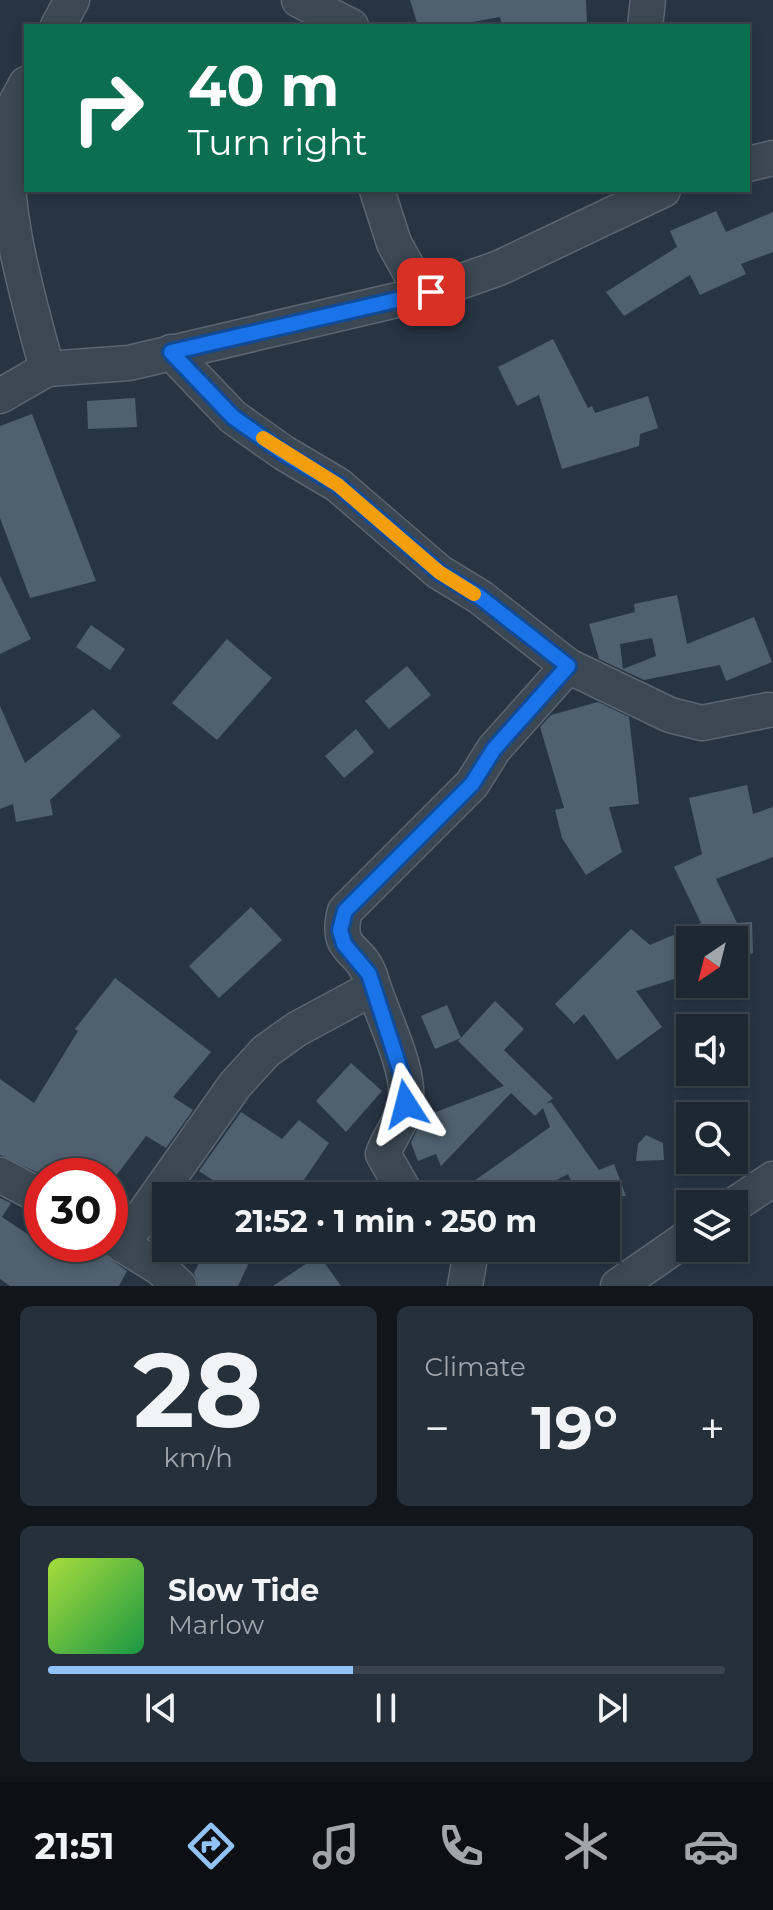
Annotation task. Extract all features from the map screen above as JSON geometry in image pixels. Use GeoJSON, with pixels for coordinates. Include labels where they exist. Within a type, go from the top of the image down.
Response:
{"type":"FeatureCollection","features":[{"type":"Feature","properties":{"kind":"street"},"geometry":{"type":"LineString","coordinates":[[59,24],[72,0]]}},
{"type":"Feature","properties":{"kind":"street"},"geometry":{"type":"LineString","coordinates":[[299,0],[347,24]]}},
{"type":"Feature","properties":{"kind":"street"},"geometry":{"type":"LineString","coordinates":[[645,24],[648,0]]}},
{"type":"Feature","properties":{"kind":"street"},"geometry":{"type":"LineString","coordinates":[[24,88],[9,120],[2,175],[9,227],[47,369]]}},
{"type":"Feature","properties":{"kind":"street"},"geometry":{"type":"LineString","coordinates":[[750,164],[773,158]]}},
{"type":"Feature","properties":{"kind":"street"},"geometry":{"type":"LineString","coordinates":[[378,192],[394,243],[422,294]]}},
{"type":"Feature","properties":{"kind":"street"},"geometry":{"type":"LineString","coordinates":[[0,396],[47,369],[129,363],[422,294],[499,268],[649,193]]}},
{"type":"Feature","properties":{"kind":"street"},"geometry":{"type":"LineString","coordinates":[[171,352],[233,417],[284,453],[338,485],[439,572],[480,597],[568,666],[670,715],[702,723],[768,710]]}},
{"type":"Feature","properties":{"kind":"street"},"geometry":{"type":"LineString","coordinates":[[399,1182],[383,1154],[406,1104],[405,1085],[371,989],[369,974],[344,944],[340,930],[345,911],[472,784],[494,749],[568,666]]}},
{"type":"Feature","properties":{"kind":"street"},"geometry":{"type":"LineString","coordinates":[[128,1225],[235,1085],[266,1051],[297,1029],[371,989]]}},
{"type":"Feature","properties":{"kind":"street"},"geometry":{"type":"LineString","coordinates":[[0,1175],[24,1188]]}},
{"type":"Feature","properties":{"kind":"street"},"geometry":{"type":"LineString","coordinates":[[748,1196],[773,1179]]}},
{"type":"Feature","properties":{"kind":"street"},"geometry":{"type":"LineString","coordinates":[[618,1286],[676,1246]]}},
{"type":"Feature","properties":{"kind":"street"},"geometry":{"type":"LineString","coordinates":[[128,1248],[160,1268],[179,1286]]}},
{"type":"Feature","properties":{"kind":"street"},"geometry":{"type":"LineString","coordinates":[[465,1286],[469,1262]]}},
{"type":"Feature","properties":{"kind":"building"},"geometry":{"type":"Polygon","coordinates":[[[410,0],[586,0],[587,22],[502,24],[500,17],[461,24],[417,24],[410,0]]]}},
{"type":"Feature","properties":{"kind":"building"},"geometry":{"type":"Polygon","coordinates":[[[716,211],[726,232],[773,212],[773,252],[741,264],[746,274],[700,295],[690,275],[624,316],[606,292],[677,247],[670,231],[716,211]]]}},
{"type":"Feature","properties":{"kind":"building"},"geometry":{"type":"Polygon","coordinates":[[[553,339],[588,408],[592,406],[595,413],[648,396],[658,428],[640,434],[639,446],[562,469],[539,395],[517,406],[498,367],[553,339]]]}},
{"type":"Feature","properties":{"kind":"building"},"geometry":{"type":"Polygon","coordinates":[[[135,398],[137,427],[88,429],[87,401],[135,398]]]}},
{"type":"Feature","properties":{"kind":"building"},"geometry":{"type":"Polygon","coordinates":[[[32,414],[96,581],[30,598],[0,518],[0,426],[32,414]]]}},
{"type":"Feature","properties":{"kind":"building"},"geometry":{"type":"Polygon","coordinates":[[[0,576],[31,639],[0,654],[0,576]]]}},
{"type":"Feature","properties":{"kind":"building"},"geometry":{"type":"Polygon","coordinates":[[[677,595],[687,644],[754,617],[772,662],[726,681],[720,665],[644,680],[599,659],[589,624],[635,612],[634,604],[677,595]],[[652,638],[620,644],[623,669],[656,656],[652,638]]]}},
{"type":"Feature","properties":{"kind":"building"},"geometry":{"type":"Polygon","coordinates":[[[91,625],[125,649],[110,670],[76,647],[91,625]]]}},
{"type":"Feature","properties":{"kind":"building"},"geometry":{"type":"Polygon","coordinates":[[[227,639],[272,678],[217,740],[172,703],[227,639]]]}},
{"type":"Feature","properties":{"kind":"building"},"geometry":{"type":"Polygon","coordinates":[[[407,666],[431,695],[389,729],[365,701],[407,666]]]}},
{"type":"Feature","properties":{"kind":"building"},"geometry":{"type":"Polygon","coordinates":[[[598,702],[629,717],[639,804],[609,807],[622,852],[586,875],[562,838],[555,810],[564,808],[540,727],[551,715],[598,702]]]}},
{"type":"Feature","properties":{"kind":"building"},"geometry":{"type":"Polygon","coordinates":[[[0,706],[25,763],[93,709],[121,736],[50,800],[53,815],[16,822],[13,804],[0,809],[0,706]]]}},
{"type":"Feature","properties":{"kind":"building"},"geometry":{"type":"Polygon","coordinates":[[[356,729],[374,752],[344,778],[325,756],[356,729]]]}},
{"type":"Feature","properties":{"kind":"building"},"geometry":{"type":"Polygon","coordinates":[[[747,785],[753,814],[773,807],[773,857],[716,879],[737,923],[752,922],[753,953],[748,955],[748,926],[694,926],[701,923],[674,867],[702,854],[689,798],[747,785]]]}},
{"type":"Feature","properties":{"kind":"building"},"geometry":{"type":"Polygon","coordinates":[[[251,907],[282,940],[219,998],[189,966],[251,907]]]}},
{"type":"Feature","properties":{"kind":"building"},"geometry":{"type":"Polygon","coordinates":[[[631,929],[650,945],[676,934],[676,978],[636,991],[662,1027],[617,1060],[584,1014],[574,1024],[555,1004],[631,929]]]}},
{"type":"Feature","properties":{"kind":"building"},"geometry":{"type":"Polygon","coordinates":[[[115,978],[211,1052],[173,1097],[193,1110],[166,1148],[146,1136],[128,1160],[24,1158],[24,1166],[0,1155],[0,1079],[34,1103],[78,1031],[75,1029],[115,978]]]}},
{"type":"Feature","properties":{"kind":"building"},"geometry":{"type":"Polygon","coordinates":[[[495,1001],[524,1029],[504,1050],[553,1098],[546,1104],[551,1102],[599,1170],[614,1164],[626,1196],[620,1196],[620,1182],[569,1182],[568,1174],[553,1182],[473,1182],[550,1127],[543,1108],[535,1116],[511,1093],[441,1166],[436,1154],[418,1161],[411,1143],[423,1117],[504,1086],[458,1041],[495,1001]]]}},
{"type":"Feature","properties":{"kind":"building"},"geometry":{"type":"Polygon","coordinates":[[[447,1005],[461,1038],[435,1049],[421,1016],[447,1005]]]}},
{"type":"Feature","properties":{"kind":"building"},"geometry":{"type":"Polygon","coordinates":[[[351,1063],[382,1091],[346,1132],[316,1101],[351,1063]]]}},
{"type":"Feature","properties":{"kind":"building"},"geometry":{"type":"Polygon","coordinates":[[[241,1112],[282,1139],[299,1120],[329,1143],[303,1182],[216,1182],[199,1171],[241,1112]]]}},
{"type":"Feature","properties":{"kind":"building"},"geometry":{"type":"Polygon","coordinates":[[[646,1135],[663,1143],[664,1160],[636,1161],[638,1144],[646,1135]]]}},
{"type":"Feature","properties":{"kind":"building"},"geometry":{"type":"Polygon","coordinates":[[[0,1198],[11,1203],[2,1217],[24,1232],[24,1262],[114,1262],[127,1271],[119,1286],[10,1286],[0,1279],[0,1198]]]}},
{"type":"Feature","properties":{"kind":"building"},"geometry":{"type":"Polygon","coordinates":[[[199,1262],[249,1262],[238,1286],[198,1286],[194,1273],[199,1262]]]}},
{"type":"Feature","properties":{"kind":"building"},"geometry":{"type":"Polygon","coordinates":[[[309,1262],[324,1262],[341,1286],[273,1286],[309,1262]]]}},
{"type":"Feature","properties":{"kind":"slow traffic"},"geometry":{"type":"LineString","coordinates":[[263,438],[338,485],[439,572],[474,594]]}},
{"type":"Feature","properties":{"kind":"route"},"geometry":{"type":"LineString","coordinates":[[406,1104],[405,1085],[391,1035],[371,989],[369,974],[344,944],[340,930],[345,911],[472,784],[494,749],[568,666],[480,597],[439,572],[338,485],[284,453],[233,417],[171,352],[431,292]]}}]}
